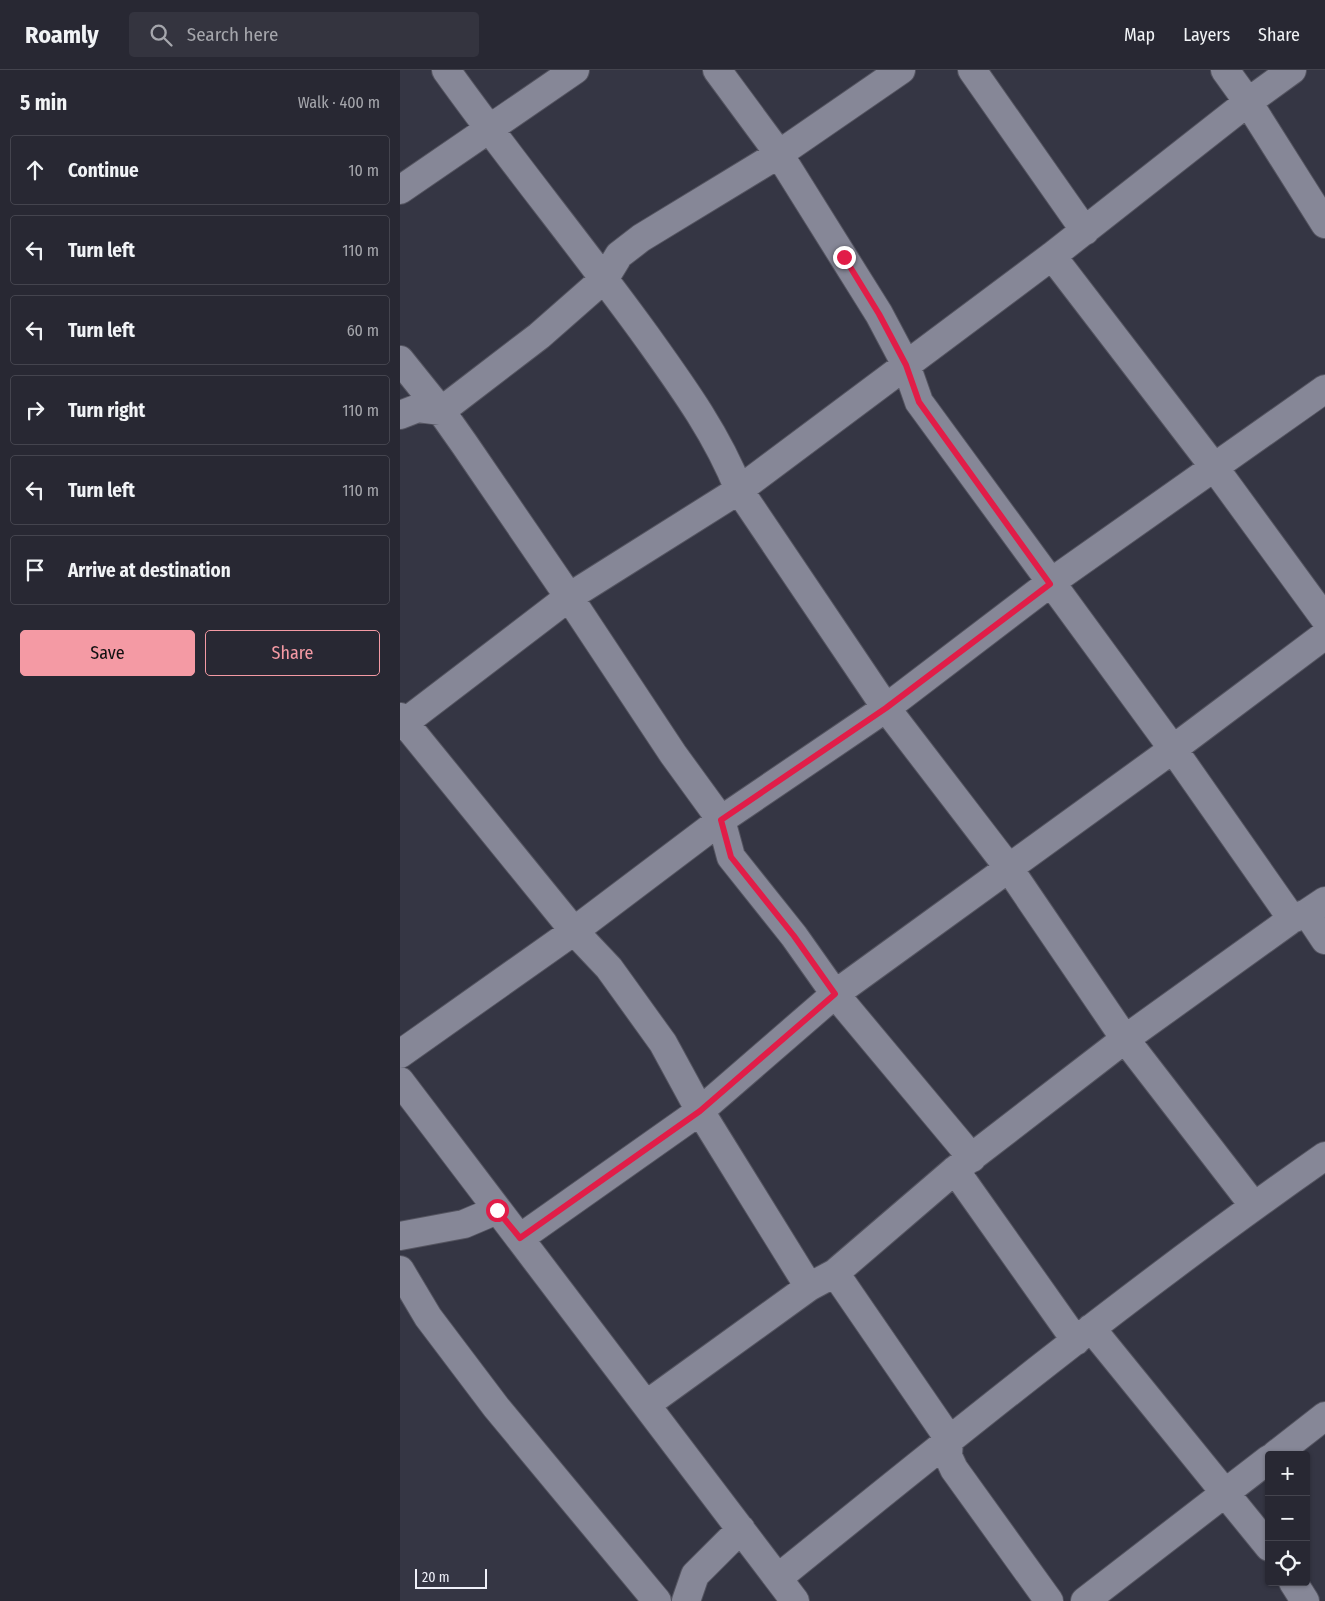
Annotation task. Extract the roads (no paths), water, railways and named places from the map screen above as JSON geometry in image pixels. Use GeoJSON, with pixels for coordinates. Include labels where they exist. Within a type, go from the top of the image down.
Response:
{"type":"FeatureCollection","features":[{"type":"Feature","properties":{"kind":"street"},"geometry":{"type":"LineString","coordinates":[[446,70],[488,129],[605,278],[696,405],[730,466],[739,490],[886,708],[1008,868],[1125,1038],[1254,1206]]}},
{"type":"Feature","properties":{"kind":"street"},"geometry":{"type":"LineString","coordinates":[[400,190],[575,70]]}},
{"type":"Feature","properties":{"kind":"street"},"geometry":{"type":"LineString","coordinates":[[718,70],[779,154],[879,314],[906,365],[919,402],[1050,584],[1173,749],[1308,911],[1325,940]]}},
{"type":"Feature","properties":{"kind":"street"},"geometry":{"type":"LineString","coordinates":[[400,415],[418,408],[442,411],[539,336],[605,278],[619,255],[641,238],[779,154],[901,70]]}},
{"type":"Feature","properties":{"kind":"street"},"geometry":{"type":"LineString","coordinates":[[972,70],[1085,231]]}},
{"type":"Feature","properties":{"kind":"street"},"geometry":{"type":"LineString","coordinates":[[1225,70],[1248,102],[1325,224]]}},
{"type":"Feature","properties":{"kind":"street"},"geometry":{"type":"LineString","coordinates":[[809,1287],[700,1111],[663,1043],[609,968],[574,931],[401,722],[569,597],[739,490],[1085,231],[1248,102],[1292,70]]}},
{"type":"Feature","properties":{"kind":"street"},"geometry":{"type":"LineString","coordinates":[[1052,256],[1214,467],[1325,620]]}},
{"type":"Feature","properties":{"kind":"street"},"geometry":{"type":"LineString","coordinates":[[400,360],[442,411],[674,754],[721,820],[731,857],[794,936],[835,994],[963,1164],[1084,1334],[1226,1492],[1265,1542]]}},
{"type":"Feature","properties":{"kind":"street"},"geometry":{"type":"LineString","coordinates":[[400,1054],[574,931],[721,820],[886,708],[1050,584],[1325,389]]}},
{"type":"Feature","properties":{"kind":"street"},"geometry":{"type":"LineString","coordinates":[[520,1238],[700,1111],[835,994],[1173,749],[1325,635]]}},
{"type":"Feature","properties":{"kind":"street"},"geometry":{"type":"LineString","coordinates":[[647,1404],[809,1287],[835,1273],[963,1164],[1125,1038],[1308,911]]}},
{"type":"Feature","properties":{"kind":"street"},"geometry":{"type":"LineString","coordinates":[[400,1081],[795,1601]]}},
{"type":"Feature","properties":{"kind":"street"},"geometry":{"type":"LineString","coordinates":[[778,1578],[1084,1334],[1254,1206],[1325,1156]]}},
{"type":"Feature","properties":{"kind":"street"},"geometry":{"type":"LineString","coordinates":[[400,1236],[464,1224],[497,1210]]}},
{"type":"Feature","properties":{"kind":"street"},"geometry":{"type":"LineString","coordinates":[[400,1270],[428,1317],[496,1407],[658,1601]]}},
{"type":"Feature","properties":{"kind":"street"},"geometry":{"type":"LineString","coordinates":[[835,1273],[950,1439],[948,1456],[954,1469],[1049,1601]]}},
{"type":"Feature","properties":{"kind":"street"},"geometry":{"type":"LineString","coordinates":[[1280,1451],[1325,1416]]}},
{"type":"Feature","properties":{"kind":"street"},"geometry":{"type":"LineString","coordinates":[[1085,1601],[1265,1462]]}},
{"type":"Feature","properties":{"kind":"street"},"geometry":{"type":"LineString","coordinates":[[686,1601],[695,1575],[741,1528]]}},
{"type":"Feature","properties":{"kind":"street"},"geometry":{"type":"LineString","coordinates":[[1296,1586],[1306,1601]]}}]}
